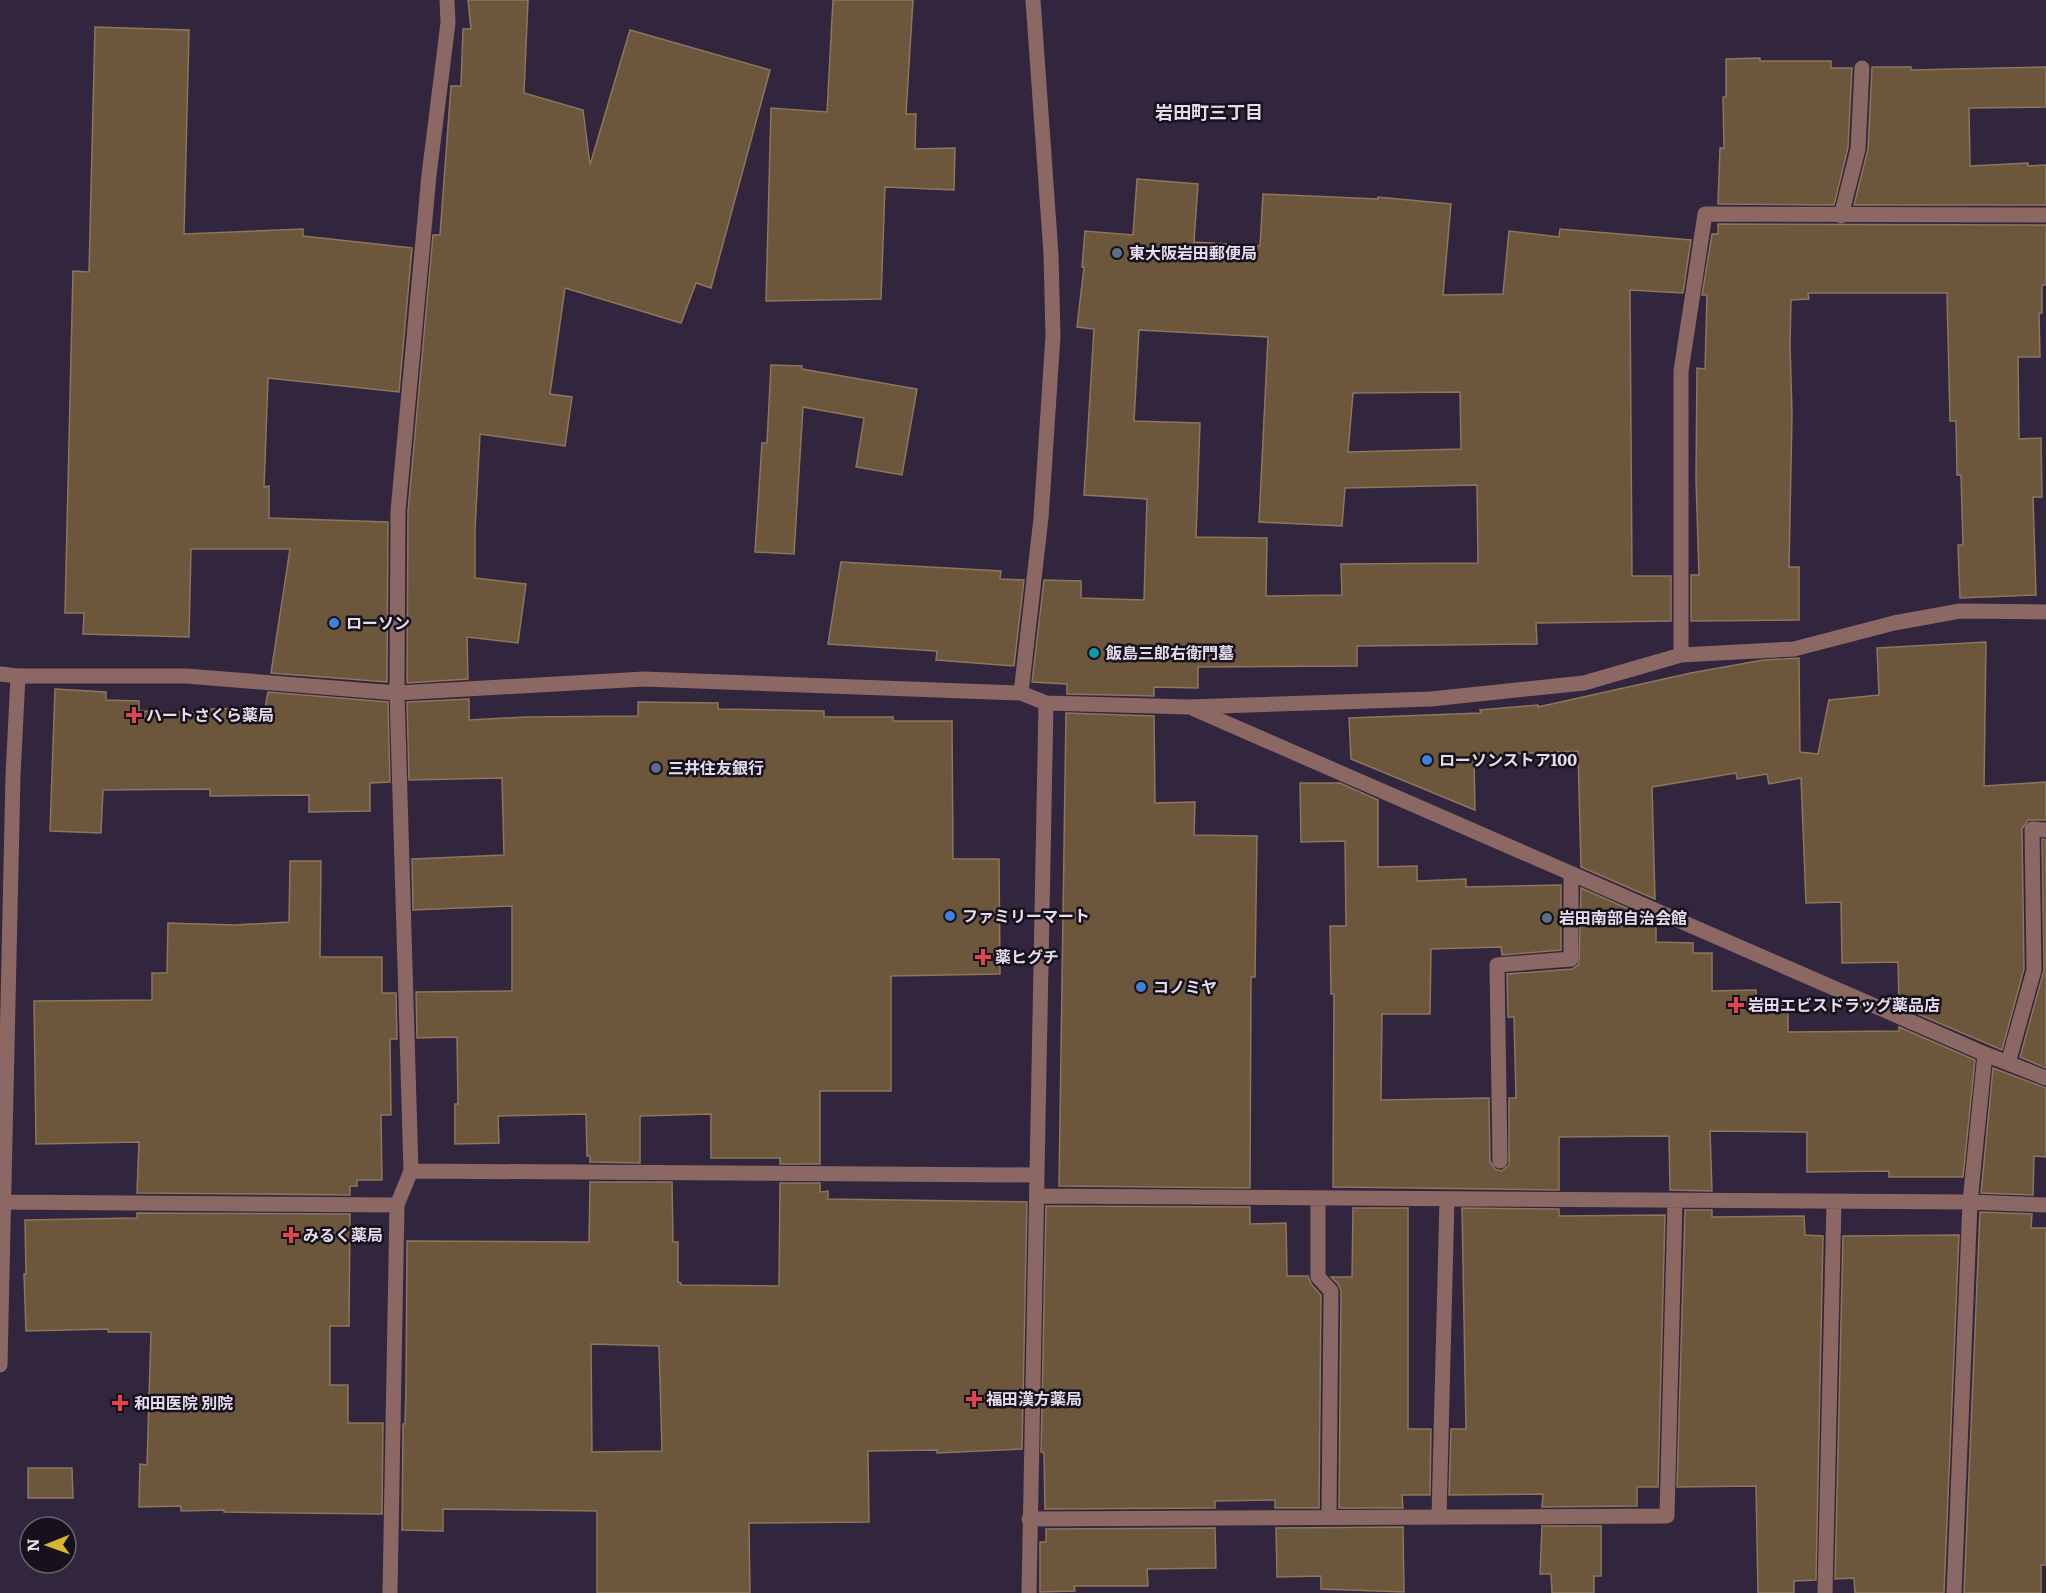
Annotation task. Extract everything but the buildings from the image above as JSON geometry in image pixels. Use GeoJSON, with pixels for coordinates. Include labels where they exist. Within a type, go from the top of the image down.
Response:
{"type":"FeatureCollection","features":[{"type":"Feature","properties":{"kind":"street"},"geometry":{"type":"LineString","coordinates":[[390,1593],[397,1205],[411,1171],[397,693],[398,511],[429,175],[448,23],[447,0]]}},
{"type":"Feature","properties":{"kind":"street"},"geometry":{"type":"LineString","coordinates":[[1021,693],[1041,518],[1053,336],[1051,254],[1033,0]]}},
{"type":"Feature","properties":{"kind":"street"},"geometry":{"type":"LineString","coordinates":[[1841,216],[1858,148],[1862,68]]}},
{"type":"Feature","properties":{"kind":"street"},"geometry":{"type":"LineString","coordinates":[[1681,655],[1681,371],[1705,214],[2046,215]]}},
{"type":"Feature","properties":{"kind":"street"},"geometry":{"type":"LineString","coordinates":[[0,674],[18,676],[186,676],[397,693],[644,679],[1021,693],[1046,703],[1188,707],[1431,699],[1584,683],[1681,655],[1794,649],[1894,623],[1960,611],[2046,612]]}},
{"type":"Feature","properties":{"kind":"street"},"geometry":{"type":"LineString","coordinates":[[0,1365],[13,788],[18,676]]}},
{"type":"Feature","properties":{"kind":"street"},"geometry":{"type":"LineString","coordinates":[[1029,1593],[1046,703]]}},
{"type":"Feature","properties":{"kind":"street"},"geometry":{"type":"LineString","coordinates":[[1188,707],[1985,1054],[2046,1078]]}},
{"type":"Feature","properties":{"kind":"street"},"geometry":{"type":"LineString","coordinates":[[2008,1063],[2034,970],[2032,830],[2046,830]]}},
{"type":"Feature","properties":{"kind":"street"},"geometry":{"type":"LineString","coordinates":[[1500,1161],[1497,965],[1571,960],[1571,874]]}},
{"type":"Feature","properties":{"kind":"street"},"geometry":{"type":"LineString","coordinates":[[1954,1593],[1970,1202],[1985,1054]]}},
{"type":"Feature","properties":{"kind":"street"},"geometry":{"type":"LineString","coordinates":[[411,1171],[1037,1175]]}},
{"type":"Feature","properties":{"kind":"street"},"geometry":{"type":"LineString","coordinates":[[1036,1196],[1970,1202],[2046,1205]]}},
{"type":"Feature","properties":{"kind":"street"},"geometry":{"type":"LineString","coordinates":[[1318,1198],[1318,1277],[1331,1291],[1329,1517]]}},
{"type":"Feature","properties":{"kind":"street"},"geometry":{"type":"LineString","coordinates":[[1438,1517],[1447,1199]]}},
{"type":"Feature","properties":{"kind":"street"},"geometry":{"type":"LineString","coordinates":[[1029,1519],[1667,1516],[1675,1201]]}},
{"type":"Feature","properties":{"kind":"street"},"geometry":{"type":"LineString","coordinates":[[1825,1593],[1834,1201]]}},
{"type":"Feature","properties":{"kind":"street"},"geometry":{"type":"LineString","coordinates":[[4,1202],[397,1205]]}},
{"type":"Feature","properties":{"kind":"place","name":"東大阪岩田郵便局"},"geometry":{"type":"Point","coordinates":[1117,253]}},
{"type":"Feature","properties":{"kind":"place","name":"ローソン"},"geometry":{"type":"Point","coordinates":[334,623]}},
{"type":"Feature","properties":{"kind":"place","name":"飯島三郎右衛門墓"},"geometry":{"type":"Point","coordinates":[1094,653]}},
{"type":"Feature","properties":{"kind":"place","name":"ハートさくら薬局"},"geometry":{"type":"Point","coordinates":[134,715]}},
{"type":"Feature","properties":{"kind":"place","name":"ローソンストア100"},"geometry":{"type":"Point","coordinates":[1427,760]}},
{"type":"Feature","properties":{"kind":"place","name":"三井住友銀行"},"geometry":{"type":"Point","coordinates":[656,768]}},
{"type":"Feature","properties":{"kind":"place","name":"ファミリーマート"},"geometry":{"type":"Point","coordinates":[950,916]}},
{"type":"Feature","properties":{"kind":"place","name":"岩田南部自治会館"},"geometry":{"type":"Point","coordinates":[1547,918]}},
{"type":"Feature","properties":{"kind":"place","name":"薬ヒグチ"},"geometry":{"type":"Point","coordinates":[983,957]}},
{"type":"Feature","properties":{"kind":"place","name":"コノミヤ"},"geometry":{"type":"Point","coordinates":[1141,987]}},
{"type":"Feature","properties":{"kind":"place","name":"岩田エビスドラッグ薬品店"},"geometry":{"type":"Point","coordinates":[1736,1005]}},
{"type":"Feature","properties":{"kind":"place","name":"みるく薬局"},"geometry":{"type":"Point","coordinates":[291,1235]}},
{"type":"Feature","properties":{"kind":"place","name":"福田漢方薬局"},"geometry":{"type":"Point","coordinates":[974,1399]}},
{"type":"Feature","properties":{"kind":"place","name":"和田医院 別院"},"geometry":{"type":"Point","coordinates":[120,1403]}},
{"type":"Feature","properties":{"kind":"district","name":"岩田町三丁目"},"geometry":{"type":"Point","coordinates":[1209,113]}}]}
